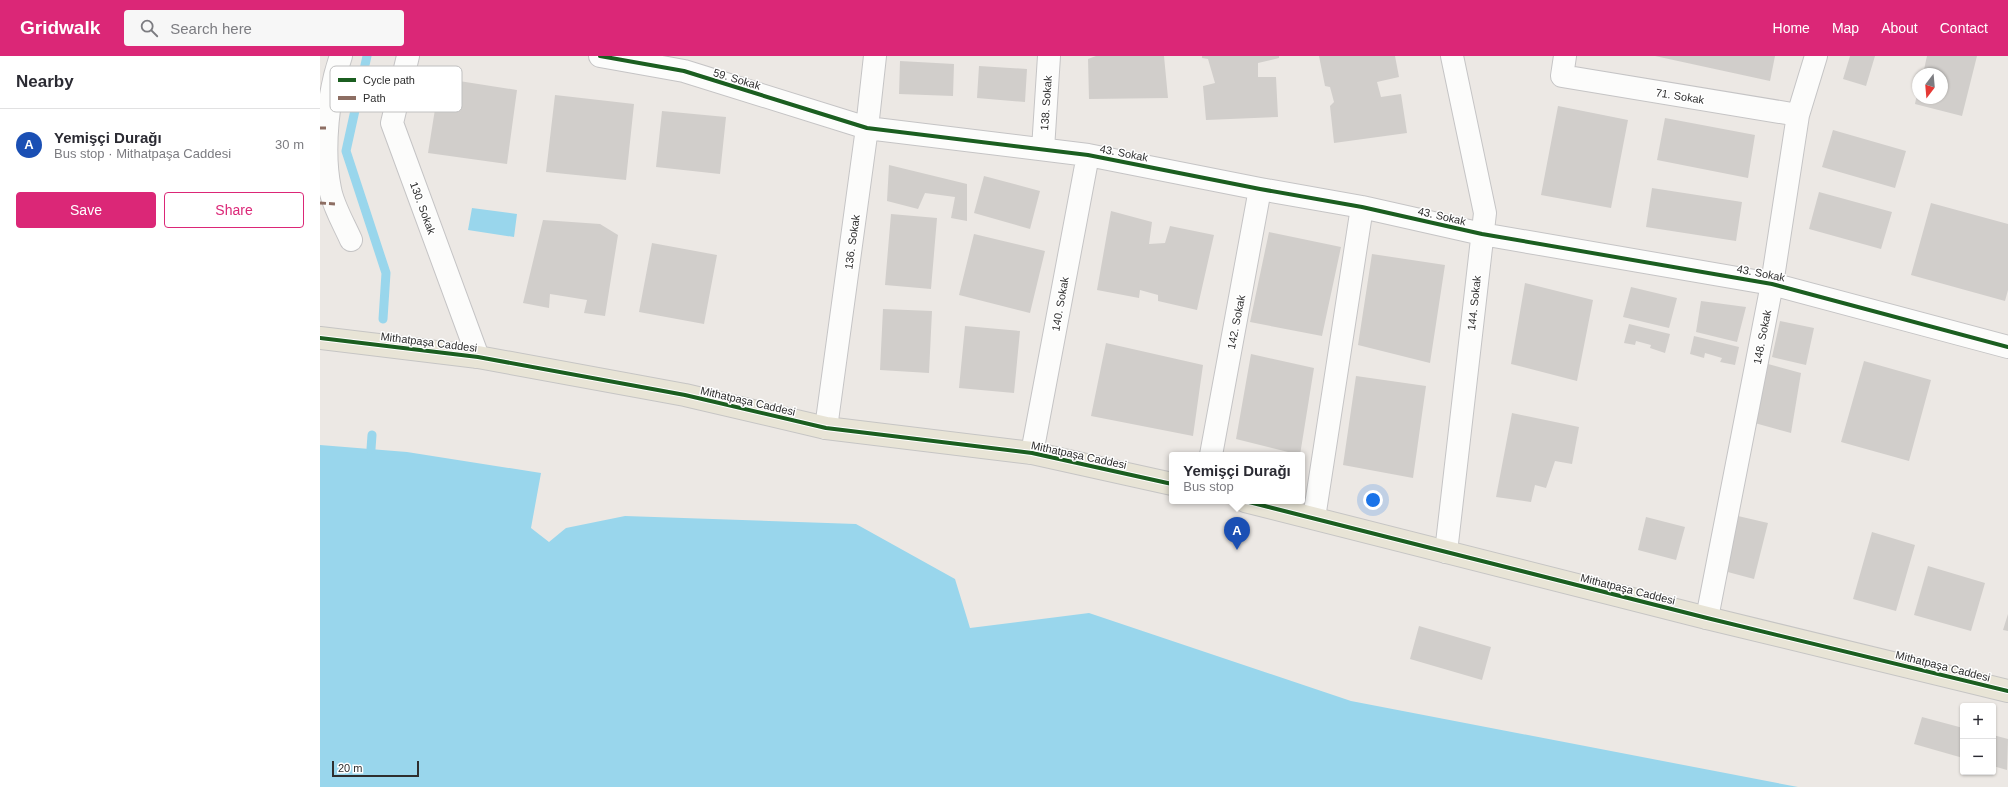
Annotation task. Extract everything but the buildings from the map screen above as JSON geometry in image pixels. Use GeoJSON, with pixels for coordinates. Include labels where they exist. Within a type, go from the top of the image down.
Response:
{"type":"FeatureCollection","features":[{"type":"Feature","properties":{"kind":"main road","name":"Mithatpaşa Caddesi"},"geometry":{"type":"LineString","coordinates":[[320,338],[478,357],[685,395],[826,428],[1032,453],[1169,483]]}},
{"type":"Feature","properties":{"kind":"main road","name":"Mithatpaşa Caddesi"},"geometry":{"type":"LineString","coordinates":[[1257,504],[1707,618],[2008,691]]}},
{"type":"Feature","properties":{"kind":"street"},"geometry":{"type":"LineString","coordinates":[[337,66],[341,56]]}},
{"type":"Feature","properties":{"kind":"street","name":"130. Sokak"},"geometry":{"type":"LineString","coordinates":[[406,66],[408,56]]}},
{"type":"Feature","properties":{"kind":"street","name":"59. Sokak"},"geometry":{"type":"LineString","coordinates":[[600,56],[685,64],[867,128]]}},
{"type":"Feature","properties":{"kind":"street","name":"136. Sokak"},"geometry":{"type":"LineString","coordinates":[[826,428],[867,128],[875,56]]}},
{"type":"Feature","properties":{"kind":"street","name":"138. Sokak"},"geometry":{"type":"LineString","coordinates":[[1043,149],[1049,56]]}},
{"type":"Feature","properties":{"kind":"street","name":"144. Sokak"},"geometry":{"type":"LineString","coordinates":[[1446,552],[1485,213],[1452,56]]}},
{"type":"Feature","properties":{"kind":"street","name":"148. Sokak"},"geometry":{"type":"LineString","coordinates":[[1707,618],[1772,284],[1798,115],[1816,56]]}},
{"type":"Feature","properties":{"kind":"street","name":"71. Sokak"},"geometry":{"type":"LineString","coordinates":[[1564,66],[1798,115]]}},
{"type":"Feature","properties":{"kind":"street"},"geometry":{"type":"LineString","coordinates":[[330,93],[324,128],[330,189],[328,203],[351,240]]}},
{"type":"Feature","properties":{"kind":"street","name":"130. Sokak"},"geometry":{"type":"LineString","coordinates":[[395,112],[392,123],[478,357]]}},
{"type":"Feature","properties":{"kind":"street","name":"43. Sokak"},"geometry":{"type":"LineString","coordinates":[[867,128],[1088,155],[1260,189],[1362,207],[1482,234],[1772,284],[2008,347]]}},
{"type":"Feature","properties":{"kind":"street","name":"140. Sokak"},"geometry":{"type":"LineString","coordinates":[[1032,453],[1088,155]]}},
{"type":"Feature","properties":{"kind":"street","name":"142. Sokak"},"geometry":{"type":"LineString","coordinates":[[1212,452],[1260,189]]}},
{"type":"Feature","properties":{"kind":"street"},"geometry":{"type":"LineString","coordinates":[[1314,518],[1362,207]]}},
{"type":"Feature","properties":{"kind":"water"},"geometry":{"type":"Polygon","coordinates":[[[472,208],[517,214],[514,237],[468,230],[472,208]]]}},
{"type":"Feature","properties":{"kind":"water"},"geometry":{"type":"Polygon","coordinates":[[[320,445],[407,452],[541,473],[531,528],[549,542],[566,528],[625,516],[856,524],[955,579],[970,628],[1089,613],[1351,701],[1798,787],[320,787],[320,445]]]}},
{"type":"Feature","properties":{"kind":"waterway"},"geometry":{"type":"LineString","coordinates":[[365,66],[367,56]]}},
{"type":"Feature","properties":{"kind":"waterway"},"geometry":{"type":"LineString","coordinates":[[355,112],[346,151],[386,273],[383,319]]}},
{"type":"Feature","properties":{"kind":"waterway"},"geometry":{"type":"LineString","coordinates":[[371,449],[372,435]]}},
{"type":"Feature","properties":{"kind":"marked path"},"geometry":{"type":"LineString","coordinates":[[320,128],[328,128]]}},
{"type":"Feature","properties":{"kind":"marked path"},"geometry":{"type":"LineString","coordinates":[[320,203],[336,204]]}},
{"type":"Feature","properties":{"kind":"cycle path"},"geometry":{"type":"LineString","coordinates":[[600,56],[684,71],[867,128],[1088,155],[1260,189],[1362,207],[1482,234],[1772,284],[2008,347]]}},
{"type":"Feature","properties":{"kind":"cycle path"},"geometry":{"type":"LineString","coordinates":[[320,338],[478,357],[685,395],[826,428],[1032,453],[1169,483]]}},
{"type":"Feature","properties":{"kind":"cycle path"},"geometry":{"type":"LineString","coordinates":[[1257,504],[1707,618],[2008,691]]}},
{"type":"Feature","properties":{"kind":"place","name":"Yemişçi Durağı"},"geometry":{"type":"Point","coordinates":[1237,550]}}]}
